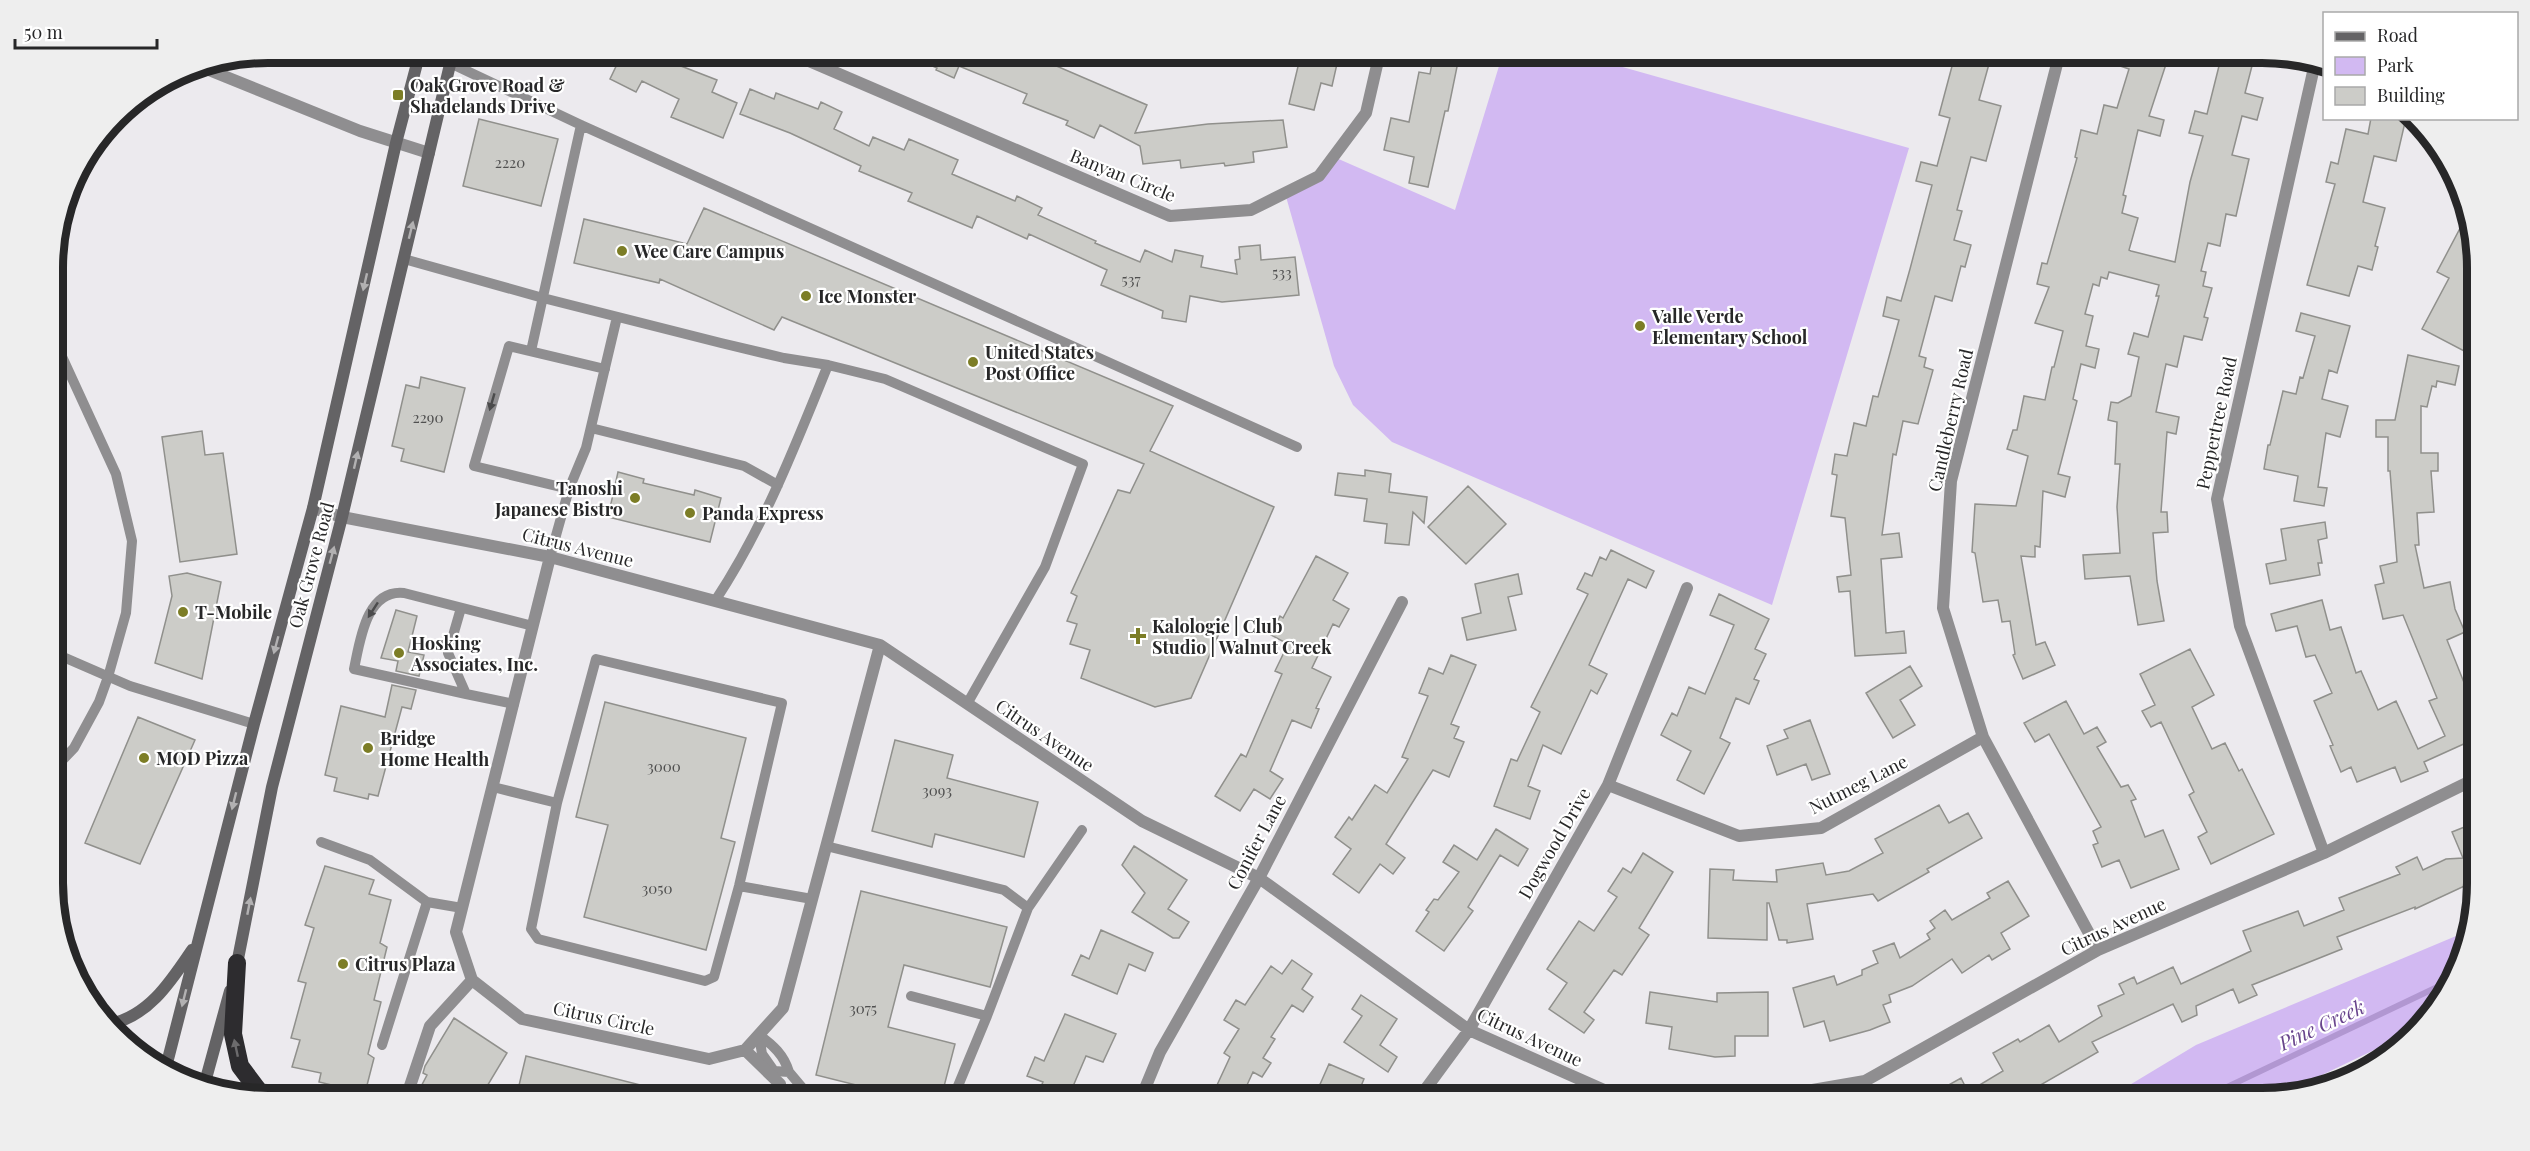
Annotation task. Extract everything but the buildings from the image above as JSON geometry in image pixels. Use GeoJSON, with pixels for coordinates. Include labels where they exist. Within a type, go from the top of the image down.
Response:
{"type":"FeatureCollection","features":[{"type":"Feature","properties":{"kind":"highway"},"geometry":{"type":"LineString","coordinates":[[237,963],[233,1034],[240,1066],[256,1088]]}},
{"type":"Feature","properties":{"kind":"main road","name":"Oak Grove Road"},"geometry":{"type":"LineString","coordinates":[[167,1062],[254,724],[314,508],[396,143],[417,63]]}},
{"type":"Feature","properties":{"kind":"main road","name":"Oak Grove Road"},"geometry":{"type":"LineString","coordinates":[[206,1078],[237,963],[272,787],[342,517],[451,63]]}},
{"type":"Feature","properties":{"kind":"main road"},"geometry":{"type":"LineString","coordinates":[[117,1021],[141,1012],[166,988],[198,941]]}},
{"type":"Feature","properties":{"kind":"street","name":"Banyan Circle"},"geometry":{"type":"LineString","coordinates":[[814,63],[1170,216],[1251,210],[1319,176],[1366,113],[1377,63]]}},
{"type":"Feature","properties":{"kind":"street","name":"Candleberry Road"},"geometry":{"type":"LineString","coordinates":[[2057,63],[1951,481],[1943,608],[1983,737],[2098,950]]}},
{"type":"Feature","properties":{"kind":"street","name":"Peppertree Road"},"geometry":{"type":"LineString","coordinates":[[2313,69],[2217,499],[2240,626],[2324,853]]}},
{"type":"Feature","properties":{"kind":"street"},"geometry":{"type":"LineString","coordinates":[[212,71],[396,143],[429,153]]}},
{"type":"Feature","properties":{"kind":"street","name":"Citrus Avenue"},"geometry":{"type":"LineString","coordinates":[[314,508],[342,517],[550,557],[880,645],[1142,821],[1259,878],[1469,1030],[1600,1088]]}},
{"type":"Feature","properties":{"kind":"street"},"geometry":{"type":"LineString","coordinates":[[409,1088],[430,1026],[472,980],[456,932],[550,557]]}},
{"type":"Feature","properties":{"kind":"street","name":"Dogwood Drive"},"geometry":{"type":"LineString","coordinates":[[1426,1088],[1469,1030],[1608,785],[1687,588]]}},
{"type":"Feature","properties":{"kind":"street","name":"Conifer Lane"},"geometry":{"type":"LineString","coordinates":[[1145,1088],[1160,1052],[1259,878],[1402,602]]}},
{"type":"Feature","properties":{"kind":"street"},"geometry":{"type":"LineString","coordinates":[[778,1088],[780,1084],[745,1050],[783,1008],[880,645]]}},
{"type":"Feature","properties":{"kind":"street","name":"Nutmeg Lane"},"geometry":{"type":"LineString","coordinates":[[1608,785],[1739,836],[1821,828],[1983,737]]}},
{"type":"Feature","properties":{"kind":"street","name":"Citrus Avenue"},"geometry":{"type":"LineString","coordinates":[[1824,1088],[1865,1081],[2098,950],[2324,853],[2467,783]]}},
{"type":"Feature","properties":{"kind":"street","name":"Citrus Circle"},"geometry":{"type":"LineString","coordinates":[[472,980],[522,1019],[709,1059],[745,1050]]}},
{"type":"Feature","properties":{"kind":"lane"},"geometry":{"type":"LineString","coordinates":[[462,63],[581,125],[1297,447]]}},
{"type":"Feature","properties":{"kind":"lane"},"geometry":{"type":"LineString","coordinates":[[531,351],[581,125]]}},
{"type":"Feature","properties":{"kind":"lane"},"geometry":{"type":"LineString","coordinates":[[404,259],[617,317],[885,380],[1083,464],[1045,567],[967,704]]}},
{"type":"Feature","properties":{"kind":"lane"},"geometry":{"type":"LineString","coordinates":[[550,557],[569,489],[586,448],[617,317]]}},
{"type":"Feature","properties":{"kind":"lane"},"geometry":{"type":"LineString","coordinates":[[569,489],[474,466],[509,346],[604,369]]}},
{"type":"Feature","properties":{"kind":"lane"},"geometry":{"type":"LineString","coordinates":[[63,359],[116,474],[132,541],[126,613],[108,677],[99,702],[74,748],[63,760]]}},
{"type":"Feature","properties":{"kind":"lane"},"geometry":{"type":"LineString","coordinates":[[715,601],[740,564],[792,457],[828,365]]}},
{"type":"Feature","properties":{"kind":"lane"},"geometry":{"type":"LineString","coordinates":[[591,428],[744,466],[778,485]]}},
{"type":"Feature","properties":{"kind":"lane"},"geometry":{"type":"LineString","coordinates":[[514,704],[354,669],[369,614],[374,605],[385,596],[395,592],[533,626]]}},
{"type":"Feature","properties":{"kind":"lane"},"geometry":{"type":"LineString","coordinates":[[460,608],[448,653],[466,694]]}},
{"type":"Feature","properties":{"kind":"lane"},"geometry":{"type":"LineString","coordinates":[[63,657],[130,686],[254,724]]}},
{"type":"Feature","properties":{"kind":"lane"},"geometry":{"type":"LineString","coordinates":[[596,659],[782,703],[739,886],[714,977],[705,981],[538,939],[531,929],[557,803],[596,659]]}},
{"type":"Feature","properties":{"kind":"lane"},"geometry":{"type":"LineString","coordinates":[[492,787],[557,803]]}},
{"type":"Feature","properties":{"kind":"lane"},"geometry":{"type":"LineString","coordinates":[[957,1088],[1028,908],[1082,830]]}},
{"type":"Feature","properties":{"kind":"lane"},"geometry":{"type":"LineString","coordinates":[[321,842],[370,860],[427,902],[462,909]]}},
{"type":"Feature","properties":{"kind":"lane"},"geometry":{"type":"LineString","coordinates":[[826,846],[1004,890],[1028,908]]}},
{"type":"Feature","properties":{"kind":"lane"},"geometry":{"type":"LineString","coordinates":[[739,886],[812,899]]}},
{"type":"Feature","properties":{"kind":"lane"},"geometry":{"type":"LineString","coordinates":[[382,1045],[427,902]]}},
{"type":"Feature","properties":{"kind":"lane"},"geometry":{"type":"LineString","coordinates":[[911,996],[987,1016]]}},
{"type":"Feature","properties":{"kind":"lane"},"geometry":{"type":"LineString","coordinates":[[759,1035],[762,1054],[774,1071],[789,1072],[802,1088]]}},
{"type":"Feature","properties":{"kind":"green space","name":"Valle Verde Elementary School"},"geometry":{"type":"Polygon","coordinates":[[[1500,63],[1608,63],[1909,148],[1772,605],[1392,442],[1353,405],[1334,366],[1285,193],[1319,176],[1334,157],[1455,210],[1500,63]]]}},
{"type":"Feature","properties":{"kind":"green space"},"geometry":{"type":"Polygon","coordinates":[[[2460,934],[2440,986],[2416,1018],[2397,1037],[2305,1083],[2275,1088],[2125,1088],[2196,1045],[2460,934]]]}},
{"type":"Feature","properties":{"kind":"waterway","name":"Pine Creek"},"geometry":{"type":"LineString","coordinates":[[2225,1088],[2440,986]]}},
{"type":"Feature","properties":{"kind":"place","name":"Oak Grove Road & Shadelands Drive"},"geometry":{"type":"Point","coordinates":[398,95]}},
{"type":"Feature","properties":{"kind":"place","name":"Wee Care Campus"},"geometry":{"type":"Point","coordinates":[622,251]}},
{"type":"Feature","properties":{"kind":"place","name":"Ice Monster"},"geometry":{"type":"Point","coordinates":[806,296]}},
{"type":"Feature","properties":{"kind":"place","name":"Valle Verde Elementary School"},"geometry":{"type":"Point","coordinates":[1640,326]}},
{"type":"Feature","properties":{"kind":"place","name":"United States Post Office"},"geometry":{"type":"Point","coordinates":[973,362]}},
{"type":"Feature","properties":{"kind":"place","name":"Tanoshi Japanese Bistro"},"geometry":{"type":"Point","coordinates":[635,498]}},
{"type":"Feature","properties":{"kind":"place","name":"Panda Express"},"geometry":{"type":"Point","coordinates":[690,513]}},
{"type":"Feature","properties":{"kind":"place","name":"T-Mobile"},"geometry":{"type":"Point","coordinates":[183,612]}},
{"type":"Feature","properties":{"kind":"place","name":"Kalologie | Club Studio | Walnut Creek"},"geometry":{"type":"Point","coordinates":[1138,636]}},
{"type":"Feature","properties":{"kind":"place","name":"Hosking Associates, Inc."},"geometry":{"type":"Point","coordinates":[399,653]}},
{"type":"Feature","properties":{"kind":"place","name":"Bridge Home Health"},"geometry":{"type":"Point","coordinates":[368,748]}},
{"type":"Feature","properties":{"kind":"place","name":"MOD Pizza"},"geometry":{"type":"Point","coordinates":[144,758]}},
{"type":"Feature","properties":{"kind":"place","name":"Citrus Plaza"},"geometry":{"type":"Point","coordinates":[343,964]}}]}
